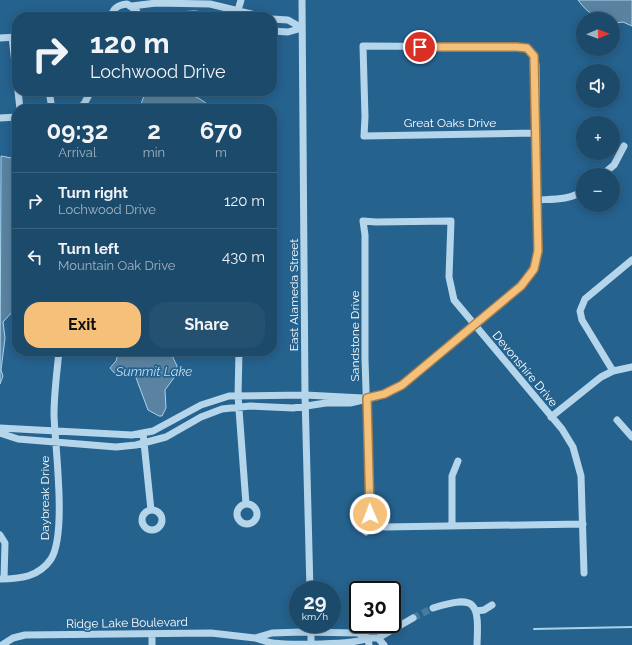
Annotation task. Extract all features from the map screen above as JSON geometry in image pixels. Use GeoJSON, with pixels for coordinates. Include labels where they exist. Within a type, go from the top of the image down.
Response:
{"type":"FeatureCollection","features":[{"type":"Feature","properties":{"kind":"street"},"geometry":{"type":"LineString","coordinates":[[237,12],[241,0]]}},
{"type":"Feature","properties":{"kind":"street","name":"East Alameda Street"},"geometry":{"type":"LineString","coordinates":[[302,0],[305,395],[309,406],[310,581]]}},
{"type":"Feature","properties":{"kind":"street"},"geometry":{"type":"LineString","coordinates":[[115,3],[132,6],[142,2],[210,4],[234,12]]}},
{"type":"Feature","properties":{"kind":"street"},"geometry":{"type":"LineString","coordinates":[[176,12],[180,3]]}},
{"type":"Feature","properties":{"kind":"street"},"geometry":{"type":"LineString","coordinates":[[132,6],[137,12]]}},
{"type":"Feature","properties":{"kind":"street"},"geometry":{"type":"LineString","coordinates":[[277,19],[288,20],[302,28]]}},
{"type":"Feature","properties":{"kind":"street"},"geometry":{"type":"LineString","coordinates":[[277,31],[288,32],[302,28]]}},
{"type":"Feature","properties":{"kind":"street"},"geometry":{"type":"LineString","coordinates":[[0,38],[12,37]]}},
{"type":"Feature","properties":{"kind":"street","name":"Great Oaks Drive"},"geometry":{"type":"LineString","coordinates":[[363,46],[517,47],[530,50],[536,59],[536,134],[364,136],[365,109],[363,46]]}},
{"type":"Feature","properties":{"kind":"street"},"geometry":{"type":"LineString","coordinates":[[0,118],[12,117]]}},
{"type":"Feature","properties":{"kind":"street"},"geometry":{"type":"LineString","coordinates":[[0,433],[18,439],[56,442],[116,446],[145,444],[174,434],[201,416],[216,410],[239,407],[309,406],[350,403],[384,394],[402,385],[512,294],[527,280],[534,269],[538,251],[536,134]]}},
{"type":"Feature","properties":{"kind":"street"},"geometry":{"type":"LineString","coordinates":[[610,168],[614,164],[624,146]]}},
{"type":"Feature","properties":{"kind":"street"},"geometry":{"type":"LineString","coordinates":[[538,200],[564,199],[576,194]]}},
{"type":"Feature","properties":{"kind":"street","name":"Devonshire Drive"},"geometry":{"type":"LineString","coordinates":[[363,220],[376,222],[451,221],[450,285],[454,300],[568,438],[578,461],[581,476],[584,573]]}},
{"type":"Feature","properties":{"kind":"street","name":"Sandstone Drive"},"geometry":{"type":"LineString","coordinates":[[363,220],[365,235],[370,514],[374,523]]}},
{"type":"Feature","properties":{"kind":"street"},"geometry":{"type":"LineString","coordinates":[[613,371],[582,320],[580,311],[585,299],[632,260]]}},
{"type":"Feature","properties":{"kind":"street","name":"Daybreak Drive"},"geometry":{"type":"LineString","coordinates":[[0,535],[5,543],[2,579],[22,577],[37,572],[47,564],[54,552],[59,532],[55,431],[55,396],[59,356]]}},
{"type":"Feature","properties":{"kind":"street"},"geometry":{"type":"LineString","coordinates":[[238,356],[238,396],[246,504]]}},
{"type":"Feature","properties":{"kind":"street"},"geometry":{"type":"LineString","coordinates":[[551,417],[601,377],[613,371],[632,367]]}},
{"type":"Feature","properties":{"kind":"street"},"geometry":{"type":"LineString","coordinates":[[0,428],[124,435],[143,433],[164,426],[211,401],[238,396],[313,395],[367,398]]}},
{"type":"Feature","properties":{"kind":"street"},"geometry":{"type":"LineString","coordinates":[[617,420],[632,436]]}},
{"type":"Feature","properties":{"kind":"street"},"geometry":{"type":"LineString","coordinates":[[143,433],[151,510]]}},
{"type":"Feature","properties":{"kind":"street"},"geometry":{"type":"LineString","coordinates":[[452,525],[452,476],[458,461]]}},
{"type":"Feature","properties":{"kind":"street"},"geometry":{"type":"LineString","coordinates":[[366,532],[374,523],[380,527],[583,524]]}},
{"type":"Feature","properties":{"kind":"street"},"geometry":{"type":"LineString","coordinates":[[433,608],[461,602],[469,604],[475,608],[477,645]]}},
{"type":"Feature","properties":{"kind":"street"},"geometry":{"type":"LineString","coordinates":[[476,611],[484,610],[492,605]]}},
{"type":"Feature","properties":{"kind":"street"},"geometry":{"type":"LineString","coordinates":[[368,642],[413,618]]}},
{"type":"Feature","properties":{"kind":"street","name":"Ridge Lake Boulevard"},"geometry":{"type":"LineString","coordinates":[[341,631],[358,633],[368,642]]}},
{"type":"Feature","properties":{"kind":"street","name":"Ridge Lake Boulevard"},"geometry":{"type":"LineString","coordinates":[[255,638],[272,633],[289,632]]}},
{"type":"Feature","properties":{"kind":"street","name":"Ridge Lake Boulevard"},"geometry":{"type":"LineString","coordinates":[[2,645],[13,638],[25,636],[211,633],[255,638],[272,643],[311,644],[368,642]]}},
{"type":"Feature","properties":{"kind":"street"},"geometry":{"type":"LineString","coordinates":[[311,633],[311,644]]}},
{"type":"Feature","properties":{"kind":"street"},"geometry":{"type":"LineString","coordinates":[[152,634],[152,645]]}},
{"type":"Feature","properties":{"kind":"street"},"geometry":{"type":"LineString","coordinates":[[378,638],[384,645]]}},
{"type":"Feature","properties":{"kind":"water"},"geometry":{"type":"Polygon","coordinates":[[[578,0],[632,0],[632,26],[620,22],[620,12],[589,12],[578,0]]]}},
{"type":"Feature","properties":{"kind":"water"},"geometry":{"type":"Polygon","coordinates":[[[144,96],[194,96],[207,104],[141,104],[144,96]]]}},
{"type":"Feature","properties":{"kind":"water"},"geometry":{"type":"Polygon","coordinates":[[[1,156],[12,158],[12,312],[3,322],[5,338],[1,370],[3,376],[0,384],[1,156]]]}},
{"type":"Feature","properties":{"kind":"water","name":"Summit Lake"},"geometry":{"type":"Polygon","coordinates":[[[118,356],[172,356],[177,366],[176,375],[165,390],[166,408],[162,416],[148,410],[135,375],[116,375],[110,368],[116,361],[118,356]]]}},
{"type":"Feature","properties":{"kind":"waterway"},"geometry":{"type":"LineString","coordinates":[[534,629],[632,627]]}},
{"type":"Feature","properties":{"kind":"tunnel"},"geometry":{"type":"LineString","coordinates":[[413,618],[433,608]]}},
{"type":"Feature","properties":{"kind":"route"},"geometry":{"type":"LineString","coordinates":[[370,514],[367,398],[376,397],[395,390],[416,375],[465,332],[512,294],[532,274],[538,251],[536,59],[527,48],[420,47]]}}]}
